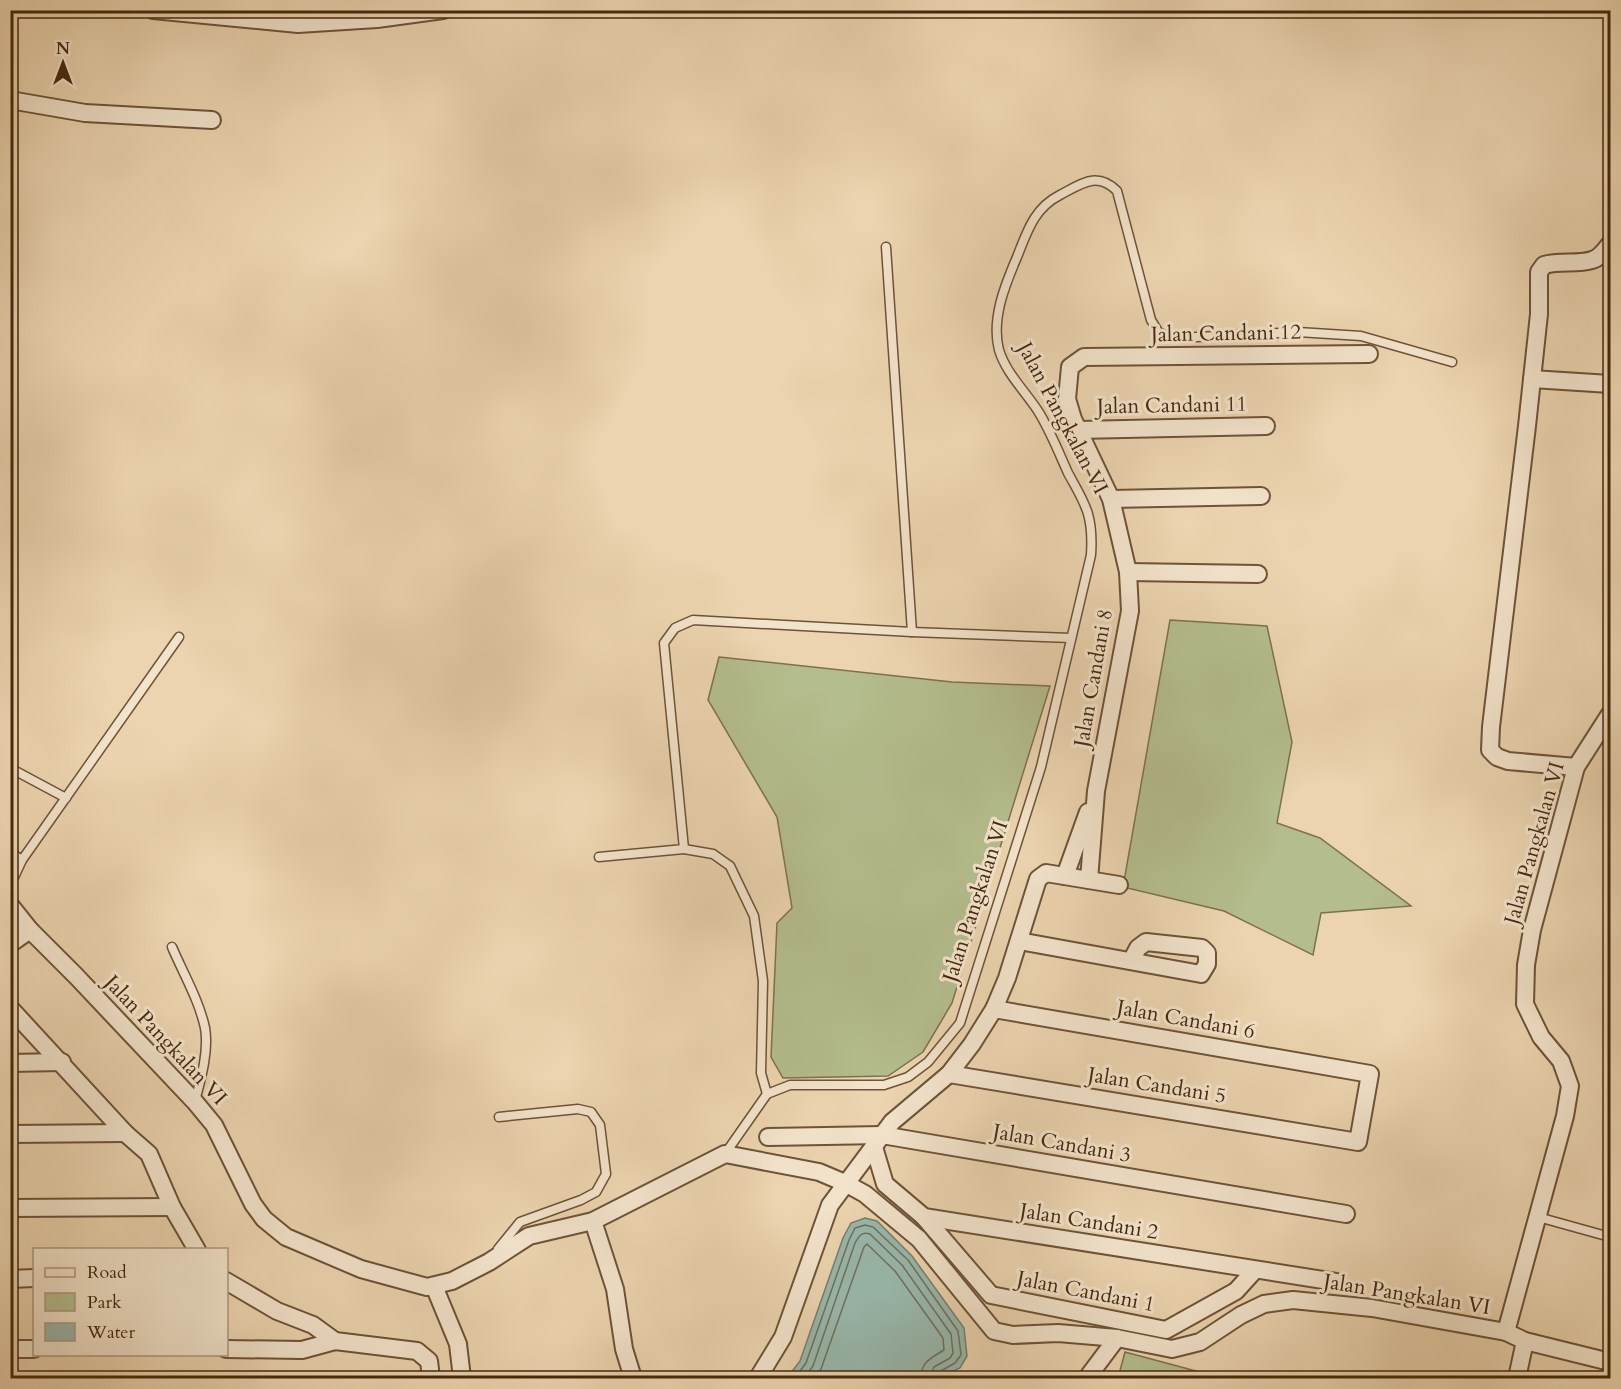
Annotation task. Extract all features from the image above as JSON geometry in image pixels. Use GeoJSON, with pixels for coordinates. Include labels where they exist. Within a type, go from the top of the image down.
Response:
{"type":"FeatureCollection","features":[{"type":"Feature","properties":{"kind":"street"},"geometry":{"type":"LineString","coordinates":[[153,10],[298,24],[377,19],[443,10]]}},
{"type":"Feature","properties":{"kind":"street"},"geometry":{"type":"LineString","coordinates":[[10,100],[85,113],[212,120]]}},
{"type":"Feature","properties":{"kind":"street"},"geometry":{"type":"LineString","coordinates":[[1576,767],[1508,761],[1497,757],[1490,750],[1494,696],[1539,314],[1539,272],[1544,265],[1552,262],[1592,260],[1601,255],[1611,244]]}},
{"type":"Feature","properties":{"kind":"street","name":"Jalan Candani 12"},"geometry":{"type":"LineString","coordinates":[[1084,357],[1369,354]]}},
{"type":"Feature","properties":{"kind":"street","name":"Jalan Candani 8"},"geometry":{"type":"LineString","coordinates":[[1084,357],[1070,367],[1067,399],[1078,430],[1111,499],[1128,572],[1130,611],[1096,791],[1089,880]]}},
{"type":"Feature","properties":{"kind":"street"},"geometry":{"type":"LineString","coordinates":[[1532,379],[1611,384]]}},
{"type":"Feature","properties":{"kind":"street","name":"Jalan Candani 11"},"geometry":{"type":"LineString","coordinates":[[1078,430],[1266,426]]}},
{"type":"Feature","properties":{"kind":"street"},"geometry":{"type":"LineString","coordinates":[[1111,499],[1261,496]]}},
{"type":"Feature","properties":{"kind":"street"},"geometry":{"type":"LineString","coordinates":[[1128,572],[1258,574]]}},
{"type":"Feature","properties":{"kind":"street","name":"Jalan Pangkalan VI"},"geometry":{"type":"LineString","coordinates":[[11,908],[195,1102],[214,1125],[252,1204],[264,1219],[286,1237],[361,1269],[427,1287],[452,1281],[489,1262],[529,1236],[593,1221],[725,1154],[819,1172],[865,1194],[919,1239],[994,1331],[1013,1335],[1058,1333],[1117,1338],[1172,1349],[1200,1342],[1241,1315],[1264,1304],[1293,1300],[1372,1308],[1506,1332],[1565,1116],[1570,1086],[1561,1061],[1541,1038],[1525,1004],[1526,965],[1532,930],[1576,767],[1611,714]]}},
{"type":"Feature","properties":{"kind":"street","name":"Jalan Candani 8"},"geometry":{"type":"LineString","coordinates":[[1065,876],[1096,791]]}},
{"type":"Feature","properties":{"kind":"street"},"geometry":{"type":"LineString","coordinates":[[758,1378],[783,1337],[830,1205],[892,1122],[949,1074],[972,1044],[994,1009],[1019,941],[1038,879],[1046,873],[1119,885]]}},
{"type":"Feature","properties":{"kind":"street"},"geometry":{"type":"LineString","coordinates":[[10,944],[30,930]]}},
{"type":"Feature","properties":{"kind":"street"},"geometry":{"type":"LineString","coordinates":[[1019,941],[1131,961]]}},
{"type":"Feature","properties":{"kind":"street"},"geometry":{"type":"LineString","coordinates":[[10,1008],[125,1133],[149,1154],[172,1207],[196,1248]]}},
{"type":"Feature","properties":{"kind":"street","name":"Jalan Candani 6"},"geometry":{"type":"LineString","coordinates":[[994,1009],[1370,1074],[1358,1142]]}},
{"type":"Feature","properties":{"kind":"street"},"geometry":{"type":"LineString","coordinates":[[10,1063],[62,1062]]}},
{"type":"Feature","properties":{"kind":"street","name":"Jalan Candani 5"},"geometry":{"type":"LineString","coordinates":[[949,1074],[1358,1142]]}},
{"type":"Feature","properties":{"kind":"street"},"geometry":{"type":"LineString","coordinates":[[10,1134],[125,1133]]}},
{"type":"Feature","properties":{"kind":"street","name":"Jalan Candani 3"},"geometry":{"type":"LineString","coordinates":[[768,1137],[878,1141],[1346,1214]]}},
{"type":"Feature","properties":{"kind":"street"},"geometry":{"type":"LineString","coordinates":[[878,1141],[885,1184],[924,1217]]}},
{"type":"Feature","properties":{"kind":"street"},"geometry":{"type":"LineString","coordinates":[[10,1208],[172,1207]]}},
{"type":"Feature","properties":{"kind":"street","name":"Jalan Candani 1"},"geometry":{"type":"LineString","coordinates":[[924,1217],[991,1295],[1166,1330],[1236,1291],[1255,1270]]}},
{"type":"Feature","properties":{"kind":"street","name":"Jalan Candani 2"},"geometry":{"type":"LineString","coordinates":[[924,1217],[1336,1282]]}},
{"type":"Feature","properties":{"kind":"street"},"geometry":{"type":"LineString","coordinates":[[593,1221],[615,1289],[624,1349],[633,1378]]}},
{"type":"Feature","properties":{"kind":"street"},"geometry":{"type":"LineString","coordinates":[[10,1279],[33,1278]]}},
{"type":"Feature","properties":{"kind":"street"},"geometry":{"type":"LineString","coordinates":[[228,1282],[277,1311],[313,1325],[334,1341]]}},
{"type":"Feature","properties":{"kind":"street"},"geometry":{"type":"LineString","coordinates":[[434,1286],[458,1344],[462,1378]]}},
{"type":"Feature","properties":{"kind":"street"},"geometry":{"type":"LineString","coordinates":[[1506,1332],[1525,1341],[1611,1362]]}},
{"type":"Feature","properties":{"kind":"street"},"geometry":{"type":"LineString","coordinates":[[1088,1378],[1117,1338]]}},
{"type":"Feature","properties":{"kind":"street"},"geometry":{"type":"LineString","coordinates":[[228,1349],[302,1350],[334,1341],[417,1352],[429,1360],[431,1378]]}},
{"type":"Feature","properties":{"kind":"street"},"geometry":{"type":"LineString","coordinates":[[1517,1378],[1525,1341]]}},
{"type":"Feature","properties":{"kind":"street"},"geometry":{"type":"LineString","coordinates":[[10,1349],[33,1349]]}},
{"type":"Feature","properties":{"kind":"lane","name":"Jalan Pangkalan VI"},"geometry":{"type":"LineString","coordinates":[[725,1154],[767,1094],[790,1084],[884,1084],[908,1077],[928,1062],[960,1023],[1041,767],[1091,555],[1093,535],[1088,512],[1039,412],[1007,368],[999,349],[998,325],[1002,293],[1031,222],[1041,208],[1053,198],[1091,180],[1103,181],[1117,191],[1151,320],[1159,333],[1178,338],[1298,332],[1361,336],[1452,362]]}},
{"type":"Feature","properties":{"kind":"lane"},"geometry":{"type":"LineString","coordinates":[[886,247],[912,632]]}},
{"type":"Feature","properties":{"kind":"lane"},"geometry":{"type":"LineString","coordinates":[[684,849],[664,643],[675,628],[693,620],[1071,638]]}},
{"type":"Feature","properties":{"kind":"lane"},"geometry":{"type":"LineString","coordinates":[[10,886],[22,860],[179,637]]}},
{"type":"Feature","properties":{"kind":"lane"},"geometry":{"type":"LineString","coordinates":[[10,768],[66,798]]}},
{"type":"Feature","properties":{"kind":"lane"},"geometry":{"type":"LineString","coordinates":[[599,856],[684,849],[713,854],[730,866],[754,916],[763,981],[761,1073],[767,1094]]}},
{"type":"Feature","properties":{"kind":"lane"},"geometry":{"type":"LineString","coordinates":[[10,852],[22,860]]}},
{"type":"Feature","properties":{"kind":"lane"},"geometry":{"type":"LineString","coordinates":[[172,947],[193,993],[205,1029],[205,1052],[195,1102]]}},
{"type":"Feature","properties":{"kind":"lane"},"geometry":{"type":"LineString","coordinates":[[489,1262],[520,1222],[581,1200],[596,1192],[606,1174],[600,1125],[591,1112],[578,1109],[499,1117]]}},
{"type":"Feature","properties":{"kind":"lane"},"geometry":{"type":"LineString","coordinates":[[1538,1217],[1611,1237]]}},
{"type":"Feature","properties":{"kind":"green space"},"geometry":{"type":"Polygon","coordinates":[[[1170,620],[1267,626],[1292,742],[1277,823],[1320,838],[1411,906],[1321,913],[1313,955],[1224,911],[1123,887],[1170,620]]]}},
{"type":"Feature","properties":{"kind":"green space"},"geometry":{"type":"Polygon","coordinates":[[[719,657],[952,682],[1050,686],[952,1003],[923,1052],[888,1076],[783,1078],[771,1057],[777,923],[792,908],[777,817],[708,700],[719,657]]]}},
{"type":"Feature","properties":{"kind":"green space"},"geometry":{"type":"Polygon","coordinates":[[[1125,1352],[1222,1378],[1118,1378],[1125,1352]]]}},
{"type":"Feature","properties":{"kind":"water"},"geometry":{"type":"Polygon","coordinates":[[[865,1218],[877,1221],[912,1256],[964,1328],[967,1356],[960,1368],[938,1378],[787,1378],[800,1361],[843,1238],[851,1223],[865,1218]]]}}]}
